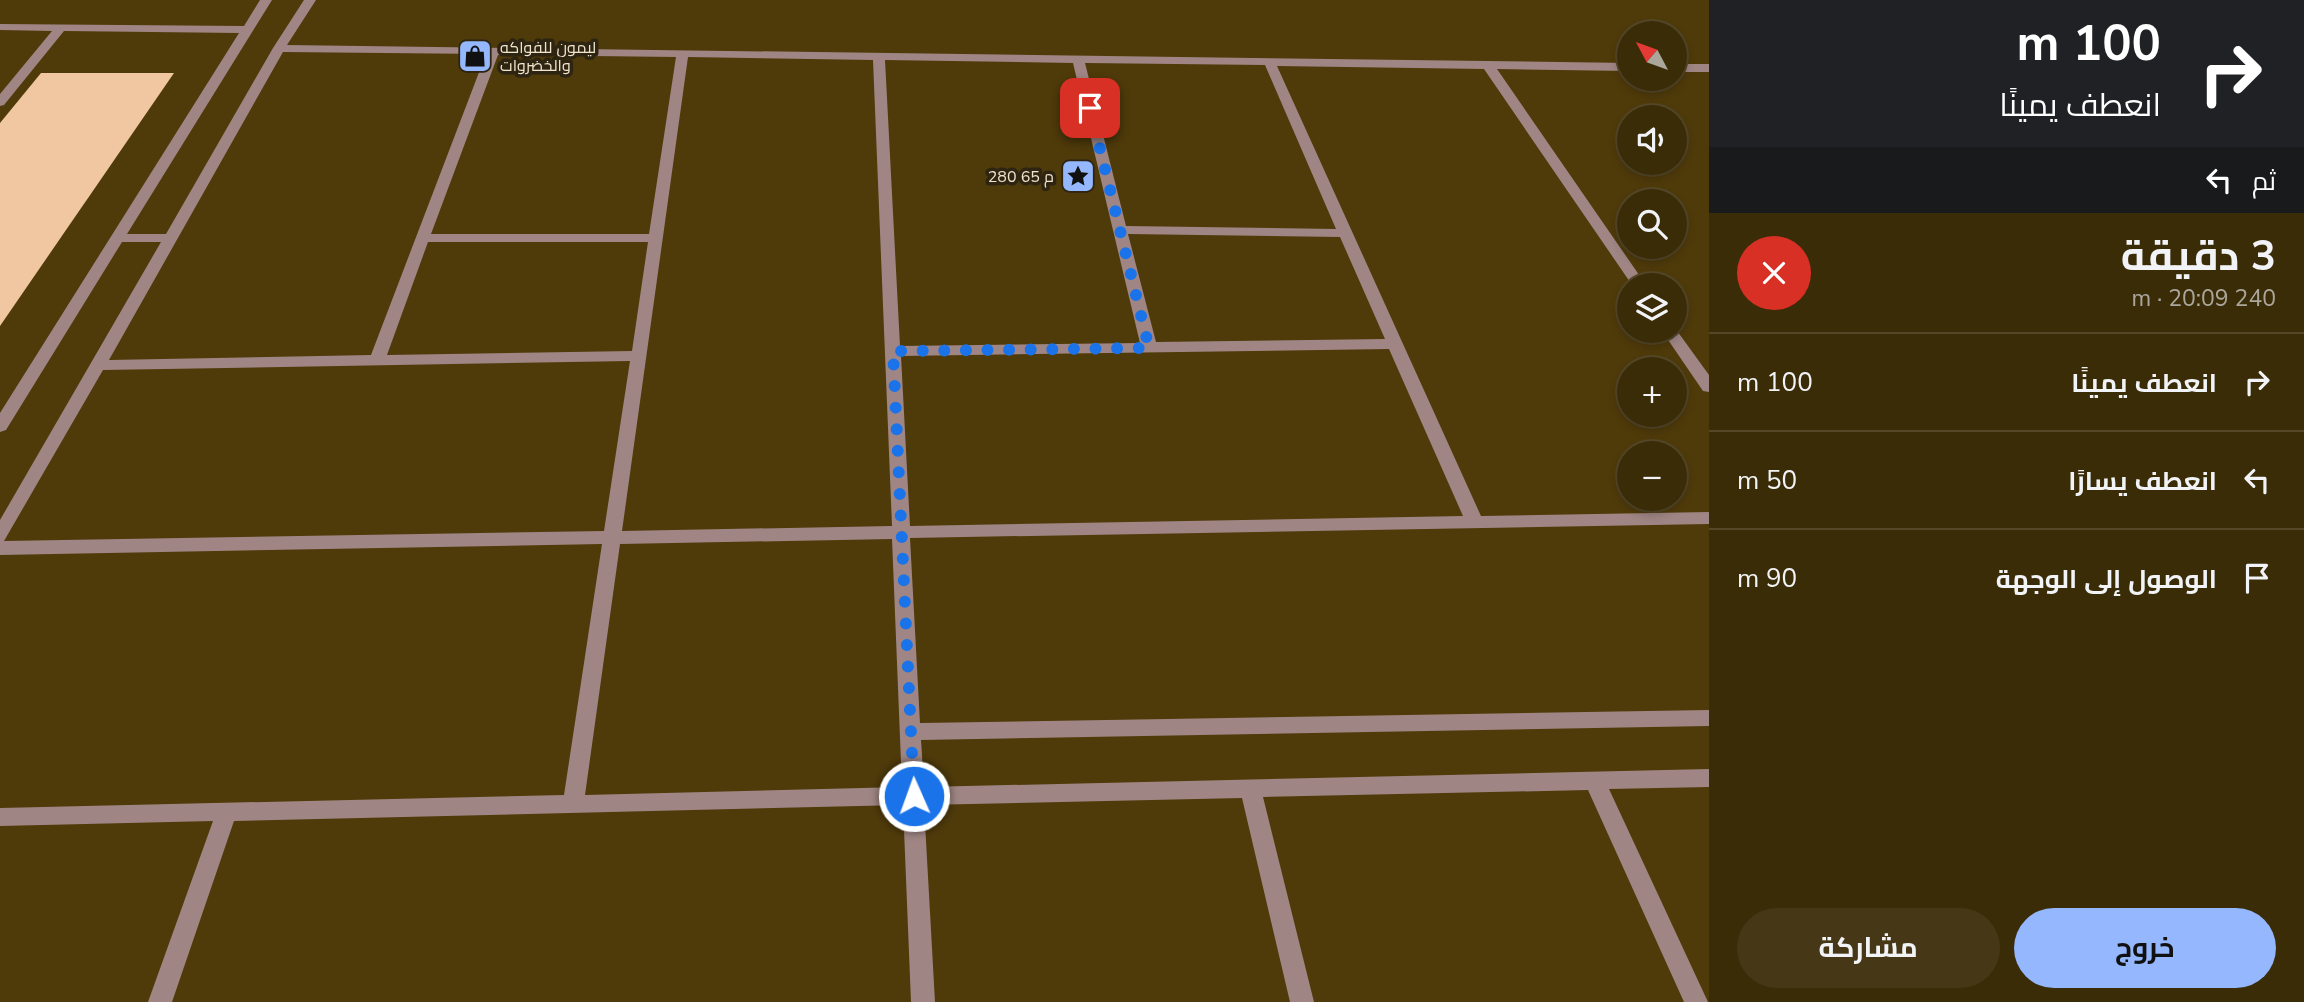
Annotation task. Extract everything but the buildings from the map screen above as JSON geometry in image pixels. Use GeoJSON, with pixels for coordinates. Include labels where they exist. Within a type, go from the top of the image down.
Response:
{"type":"FeatureCollection","features":[{"type":"Feature","properties":{"kind":"street"},"geometry":{"type":"LineString","coordinates":[[1,422],[266,0]]}},
{"type":"Feature","properties":{"kind":"street"},"geometry":{"type":"LineString","coordinates":[[0,536],[279,48],[310,0]]}},
{"type":"Feature","properties":{"kind":"street"},"geometry":{"type":"LineString","coordinates":[[0,27],[248,30]]}},
{"type":"Feature","properties":{"kind":"street"},"geometry":{"type":"LineString","coordinates":[[0,102],[61,28]]}},
{"type":"Feature","properties":{"kind":"street"},"geometry":{"type":"LineString","coordinates":[[279,48],[1617,67]]}},
{"type":"Feature","properties":{"kind":"street"},"geometry":{"type":"LineString","coordinates":[[377,360],[493,51]]}},
{"type":"Feature","properties":{"kind":"street"},"geometry":{"type":"LineString","coordinates":[[573,804],[683,53]]}},
{"type":"Feature","properties":{"kind":"street"},"geometry":{"type":"LineString","coordinates":[[879,56],[923,1002]]}},
{"type":"Feature","properties":{"kind":"street"},"geometry":{"type":"LineString","coordinates":[[1078,59],[1149,348]]}},
{"type":"Feature","properties":{"kind":"street"},"geometry":{"type":"LineString","coordinates":[[1269,62],[1475,523]]}},
{"type":"Feature","properties":{"kind":"street"},"geometry":{"type":"LineString","coordinates":[[1488,65],[1631,273]]}},
{"type":"Feature","properties":{"kind":"street"},"geometry":{"type":"LineString","coordinates":[[1687,68],[1709,68]]}},
{"type":"Feature","properties":{"kind":"street"},"geometry":{"type":"LineString","coordinates":[[1120,230],[1346,233]]}},
{"type":"Feature","properties":{"kind":"street"},"geometry":{"type":"LineString","coordinates":[[117,238],[170,239]]}},
{"type":"Feature","properties":{"kind":"street"},"geometry":{"type":"LineString","coordinates":[[423,238],[656,239]]}},
{"type":"Feature","properties":{"kind":"street"},"geometry":{"type":"LineString","coordinates":[[1679,343],[1709,387]]}},
{"type":"Feature","properties":{"kind":"street"},"geometry":{"type":"LineString","coordinates":[[893,351],[1395,344]]}},
{"type":"Feature","properties":{"kind":"street"},"geometry":{"type":"LineString","coordinates":[[98,365],[638,356]]}},
{"type":"Feature","properties":{"kind":"street"},"geometry":{"type":"LineString","coordinates":[[0,548],[1709,518]]}},
{"type":"Feature","properties":{"kind":"street"},"geometry":{"type":"LineString","coordinates":[[911,732],[1709,718]]}},
{"type":"Feature","properties":{"kind":"street"},"geometry":{"type":"LineString","coordinates":[[0,817],[1709,778]]}},
{"type":"Feature","properties":{"kind":"street"},"geometry":{"type":"LineString","coordinates":[[1595,781],[1696,1002]]}},
{"type":"Feature","properties":{"kind":"street"},"geometry":{"type":"LineString","coordinates":[[1250,789],[1302,1002]]}},
{"type":"Feature","properties":{"kind":"street"},"geometry":{"type":"LineString","coordinates":[[160,1002],[227,811]]}},
{"type":"Feature","properties":{"kind":"place","name":"ليمون للفواكه والخضروات"},"geometry":{"type":"Point","coordinates":[475,56]}},
{"type":"Feature","properties":{"kind":"place","name":"280 م 65"},"geometry":{"type":"Point","coordinates":[1078,176]}},
{"type":"Feature","properties":{"kind":"route"},"geometry":{"type":"LineString","coordinates":[[914,796],[893,351],[1149,348],[1090,108]]}}]}
